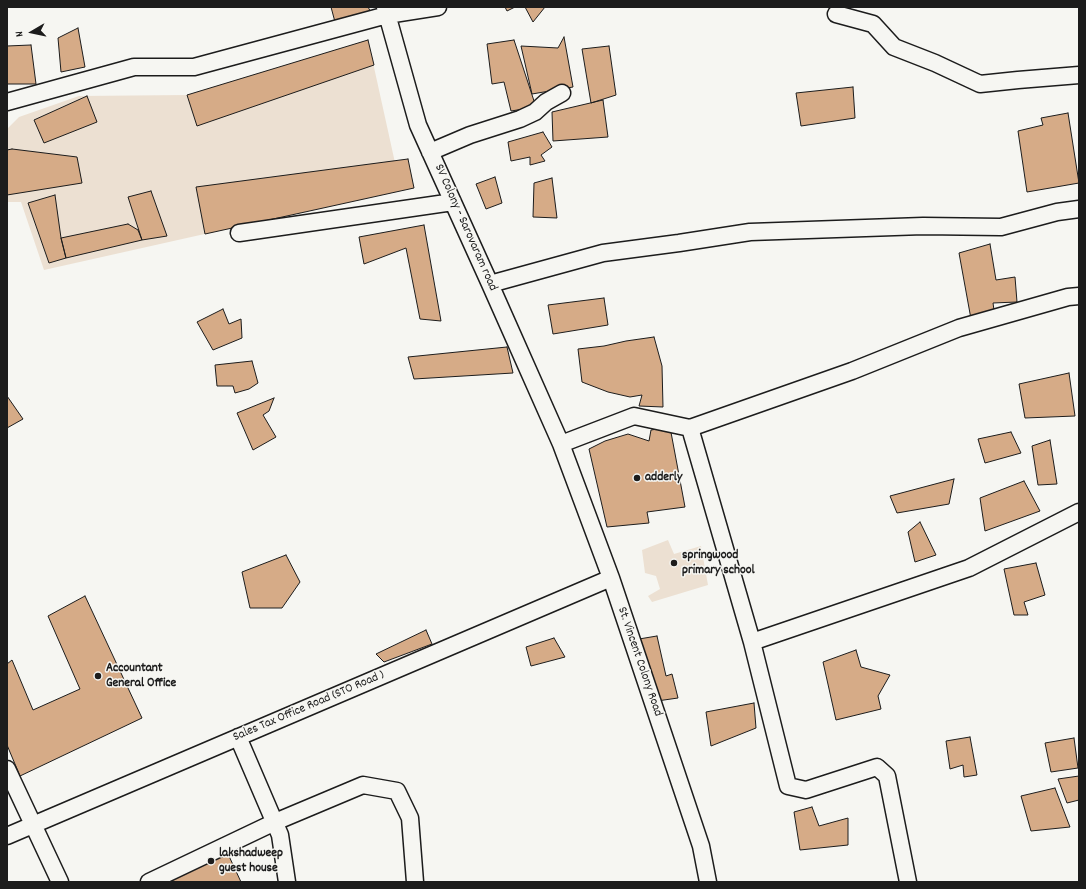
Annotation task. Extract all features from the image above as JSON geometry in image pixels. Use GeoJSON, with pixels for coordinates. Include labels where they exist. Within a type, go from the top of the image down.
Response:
{"type":"FeatureCollection","features":[{"type":"Feature","properties":{"kind":"street"},"geometry":{"type":"LineString","coordinates":[[7,102],[134,67],[194,67],[386,11],[438,7]]}},
{"type":"Feature","properties":{"kind":"street","name":"SV Colony - Sarovaram road"},"geometry":{"type":"LineString","coordinates":[[386,11],[418,125],[561,444]]}},
{"type":"Feature","properties":{"kind":"street"},"geometry":{"type":"LineString","coordinates":[[836,14],[873,24],[894,47],[935,63],[980,84],[1079,75]]}},
{"type":"Feature","properties":{"kind":"street"},"geometry":{"type":"LineString","coordinates":[[430,152],[470,135],[535,112],[546,102],[562,93]]}},
{"type":"Feature","properties":{"kind":"street"},"geometry":{"type":"LineString","coordinates":[[239,233],[453,202]]}},
{"type":"Feature","properties":{"kind":"street"},"geometry":{"type":"LineString","coordinates":[[490,284],[604,253],[750,232],[923,226],[1001,227],[1057,212],[1079,209]]}},
{"type":"Feature","properties":{"kind":"street"},"geometry":{"type":"LineString","coordinates":[[561,444],[634,416],[690,428],[852,371],[960,328],[1068,297],[1079,296]]}},
{"type":"Feature","properties":{"kind":"street"},"geometry":{"type":"LineString","coordinates":[[690,428],[752,642],[788,786],[806,790],[877,766],[887,776],[908,882]]}},
{"type":"Feature","properties":{"kind":"street","name":"St. Vincent Colony Road"},"geometry":{"type":"LineString","coordinates":[[561,444],[611,578],[701,846],[708,882]]}},
{"type":"Feature","properties":{"kind":"street"},"geometry":{"type":"LineString","coordinates":[[752,642],[969,568],[1079,512]]}},
{"type":"Feature","properties":{"kind":"street","name":"Sales Tax Office Road (STO Road )"},"geometry":{"type":"LineString","coordinates":[[7,836],[611,578]]}},
{"type":"Feature","properties":{"kind":"street"},"geometry":{"type":"LineString","coordinates":[[238,737],[280,835],[287,882]]}},
{"type":"Feature","properties":{"kind":"street"},"geometry":{"type":"LineString","coordinates":[[7,769],[60,882]]}},
{"type":"Feature","properties":{"kind":"street"},"geometry":{"type":"LineString","coordinates":[[149,882],[275,822],[363,785],[397,791],[410,818],[415,882]]}},
{"type":"Feature","properties":{"kind":"shaded area"},"geometry":{"type":"Polygon","coordinates":[[[368,40],[401,190],[44,270],[21,202],[7,202],[7,129],[19,117],[79,96],[187,95],[368,40]]]}},
{"type":"Feature","properties":{"kind":"shaded area","name":"springwood primary school"},"geometry":{"type":"Polygon","coordinates":[[[668,540],[674,554],[701,546],[708,585],[652,602],[648,596],[660,589],[656,576],[645,573],[642,550],[668,540]]]}},
{"type":"Feature","properties":{"kind":"building"},"geometry":{"type":"Polygon","coordinates":[[[331,7],[368,7],[373,16],[335,22],[331,7]]]}},
{"type":"Feature","properties":{"kind":"building"},"geometry":{"type":"Polygon","coordinates":[[[505,7],[515,7],[507,11],[505,7]]]}},
{"type":"Feature","properties":{"kind":"building"},"geometry":{"type":"Polygon","coordinates":[[[525,7],[545,7],[533,22],[525,7]]]}},
{"type":"Feature","properties":{"kind":"building"},"geometry":{"type":"Polygon","coordinates":[[[78,28],[85,67],[61,72],[58,38],[78,28]]]}},
{"type":"Feature","properties":{"kind":"building"},"geometry":{"type":"Polygon","coordinates":[[[564,37],[573,87],[532,94],[521,46],[558,48],[564,37]]]}},
{"type":"Feature","properties":{"kind":"building"},"geometry":{"type":"Polygon","coordinates":[[[368,40],[374,65],[197,126],[187,95],[368,40]]]}},
{"type":"Feature","properties":{"kind":"building"},"geometry":{"type":"Polygon","coordinates":[[[514,40],[536,107],[511,111],[504,82],[492,84],[487,44],[514,40]]]}},
{"type":"Feature","properties":{"kind":"building"},"geometry":{"type":"Polygon","coordinates":[[[31,45],[36,84],[7,84],[7,46],[31,45]]]}},
{"type":"Feature","properties":{"kind":"building"},"geometry":{"type":"Polygon","coordinates":[[[609,46],[616,95],[591,103],[582,49],[609,46]]]}},
{"type":"Feature","properties":{"kind":"building"},"geometry":{"type":"Polygon","coordinates":[[[853,87],[855,118],[801,126],[796,93],[853,87]]]}},
{"type":"Feature","properties":{"kind":"building"},"geometry":{"type":"Polygon","coordinates":[[[87,96],[97,122],[44,143],[34,120],[87,96]]]}},
{"type":"Feature","properties":{"kind":"building"},"geometry":{"type":"Polygon","coordinates":[[[603,100],[608,137],[553,141],[552,112],[603,100]]]}},
{"type":"Feature","properties":{"kind":"building"},"geometry":{"type":"Polygon","coordinates":[[[1068,113],[1079,183],[1027,192],[1018,131],[1043,125],[1041,118],[1068,113]]]}},
{"type":"Feature","properties":{"kind":"building"},"geometry":{"type":"Polygon","coordinates":[[[543,132],[552,147],[541,155],[545,161],[530,165],[530,157],[511,161],[508,142],[543,132]]]}},
{"type":"Feature","properties":{"kind":"building"},"geometry":{"type":"Polygon","coordinates":[[[12,149],[77,157],[82,183],[7,195],[7,150],[12,149]]]}},
{"type":"Feature","properties":{"kind":"building"},"geometry":{"type":"Polygon","coordinates":[[[408,159],[414,188],[205,234],[196,187],[408,159]]]}},
{"type":"Feature","properties":{"kind":"building"},"geometry":{"type":"Polygon","coordinates":[[[495,177],[502,203],[486,209],[476,184],[495,177]]]}},
{"type":"Feature","properties":{"kind":"building"},"geometry":{"type":"Polygon","coordinates":[[[552,178],[557,218],[533,217],[534,183],[552,178]]]}},
{"type":"Feature","properties":{"kind":"building"},"geometry":{"type":"Polygon","coordinates":[[[151,191],[167,236],[142,240],[128,197],[151,191]]]}},
{"type":"Feature","properties":{"kind":"building"},"geometry":{"type":"Polygon","coordinates":[[[55,195],[61,238],[66,258],[49,263],[28,203],[55,195]]]}},
{"type":"Feature","properties":{"kind":"building"},"geometry":{"type":"Polygon","coordinates":[[[128,224],[138,230],[142,240],[66,258],[61,238],[128,224]]]}},
{"type":"Feature","properties":{"kind":"building"},"geometry":{"type":"Polygon","coordinates":[[[424,225],[441,321],[420,319],[406,248],[364,264],[359,237],[424,225]]]}},
{"type":"Feature","properties":{"kind":"building"},"geometry":{"type":"Polygon","coordinates":[[[990,244],[996,280],[1015,277],[1017,302],[993,303],[994,310],[971,319],[959,253],[990,244]]]}},
{"type":"Feature","properties":{"kind":"building"},"geometry":{"type":"Polygon","coordinates":[[[604,298],[608,325],[553,334],[548,305],[604,298]]]}},
{"type":"Feature","properties":{"kind":"building"},"geometry":{"type":"Polygon","coordinates":[[[223,309],[229,324],[241,319],[242,338],[213,350],[197,322],[223,309]]]}},
{"type":"Feature","properties":{"kind":"building"},"geometry":{"type":"Polygon","coordinates":[[[654,337],[662,366],[663,407],[639,406],[642,395],[630,397],[608,392],[582,382],[578,349],[654,337]]]}},
{"type":"Feature","properties":{"kind":"building"},"geometry":{"type":"Polygon","coordinates":[[[507,347],[513,373],[414,379],[408,357],[507,347]]]}},
{"type":"Feature","properties":{"kind":"building"},"geometry":{"type":"Polygon","coordinates":[[[252,361],[258,383],[249,389],[235,393],[233,386],[217,386],[215,365],[252,361]]]}},
{"type":"Feature","properties":{"kind":"building"},"geometry":{"type":"Polygon","coordinates":[[[1069,373],[1075,416],[1025,418],[1019,384],[1069,373]]]}},
{"type":"Feature","properties":{"kind":"building"},"geometry":{"type":"Polygon","coordinates":[[[7,396],[23,419],[7,428],[7,396]]]}},
{"type":"Feature","properties":{"kind":"building"},"geometry":{"type":"Polygon","coordinates":[[[274,398],[269,411],[263,415],[276,437],[253,450],[237,413],[274,398]]]}},
{"type":"Feature","properties":{"kind":"building","name":"adderly"},"geometry":{"type":"Polygon","coordinates":[[[670,427],[685,507],[647,512],[649,523],[607,527],[589,449],[605,441],[628,434],[649,441],[651,430],[670,427]]]}},
{"type":"Feature","properties":{"kind":"building"},"geometry":{"type":"Polygon","coordinates":[[[1011,432],[1021,453],[985,463],[978,439],[1011,432]]]}},
{"type":"Feature","properties":{"kind":"building"},"geometry":{"type":"Polygon","coordinates":[[[1050,440],[1057,484],[1038,485],[1032,446],[1050,440]]]}},
{"type":"Feature","properties":{"kind":"building"},"geometry":{"type":"Polygon","coordinates":[[[954,479],[949,504],[897,513],[890,496],[954,479]]]}},
{"type":"Feature","properties":{"kind":"building"},"geometry":{"type":"Polygon","coordinates":[[[1024,481],[1040,511],[985,531],[980,498],[1024,481]]]}},
{"type":"Feature","properties":{"kind":"building"},"geometry":{"type":"Polygon","coordinates":[[[920,522],[936,555],[915,562],[908,532],[920,522]]]}},
{"type":"Feature","properties":{"kind":"building"},"geometry":{"type":"Polygon","coordinates":[[[286,555],[300,582],[282,608],[250,608],[242,572],[286,555]]]}},
{"type":"Feature","properties":{"kind":"building"},"geometry":{"type":"Polygon","coordinates":[[[1036,563],[1045,595],[1024,602],[1028,615],[1014,615],[1004,569],[1036,563]]]}},
{"type":"Feature","properties":{"kind":"building","name":"Accountant General Office"},"geometry":{"type":"Polygon","coordinates":[[[85,596],[142,718],[20,776],[7,745],[7,664],[12,660],[33,710],[80,689],[48,616],[85,596]]]}},
{"type":"Feature","properties":{"kind":"building"},"geometry":{"type":"Polygon","coordinates":[[[426,630],[432,644],[384,662],[376,654],[426,630]]]}},
{"type":"Feature","properties":{"kind":"building"},"geometry":{"type":"Polygon","coordinates":[[[657,636],[666,676],[672,674],[678,698],[657,701],[639,639],[657,636]]]}},
{"type":"Feature","properties":{"kind":"building"},"geometry":{"type":"Polygon","coordinates":[[[554,638],[565,657],[531,666],[526,647],[554,638]]]}},
{"type":"Feature","properties":{"kind":"building"},"geometry":{"type":"Polygon","coordinates":[[[856,650],[861,667],[890,675],[878,696],[881,709],[836,720],[823,662],[856,650]]]}},
{"type":"Feature","properties":{"kind":"building"},"geometry":{"type":"Polygon","coordinates":[[[754,703],[756,728],[711,746],[706,712],[754,703]]]}},
{"type":"Feature","properties":{"kind":"building"},"geometry":{"type":"Polygon","coordinates":[[[970,737],[977,775],[964,777],[963,765],[950,769],[946,741],[970,737]]]}},
{"type":"Feature","properties":{"kind":"building"},"geometry":{"type":"Polygon","coordinates":[[[1074,738],[1078,768],[1051,772],[1045,743],[1074,738]]]}},
{"type":"Feature","properties":{"kind":"building"},"geometry":{"type":"Polygon","coordinates":[[[1079,776],[1079,800],[1067,803],[1058,779],[1079,776]]]}},
{"type":"Feature","properties":{"kind":"building"},"geometry":{"type":"Polygon","coordinates":[[[1055,788],[1070,827],[1031,831],[1021,796],[1055,788]]]}},
{"type":"Feature","properties":{"kind":"building"},"geometry":{"type":"Polygon","coordinates":[[[812,807],[819,826],[848,818],[848,845],[800,850],[794,812],[812,807]]]}},
{"type":"Feature","properties":{"kind":"building","name":"lakshadweep guest house"},"geometry":{"type":"Polygon","coordinates":[[[222,841],[241,882],[161,882],[222,841]]]}},
{"type":"Feature","properties":{"kind":"place","name":"adderly"},"geometry":{"type":"Point","coordinates":[637,478]}},
{"type":"Feature","properties":{"kind":"place","name":"springwood primary school"},"geometry":{"type":"Point","coordinates":[674,563]}},
{"type":"Feature","properties":{"kind":"place","name":"Accountant General Office"},"geometry":{"type":"Point","coordinates":[98,676]}},
{"type":"Feature","properties":{"kind":"place","name":"lakshadweep guest house"},"geometry":{"type":"Point","coordinates":[211,861]}}]}
